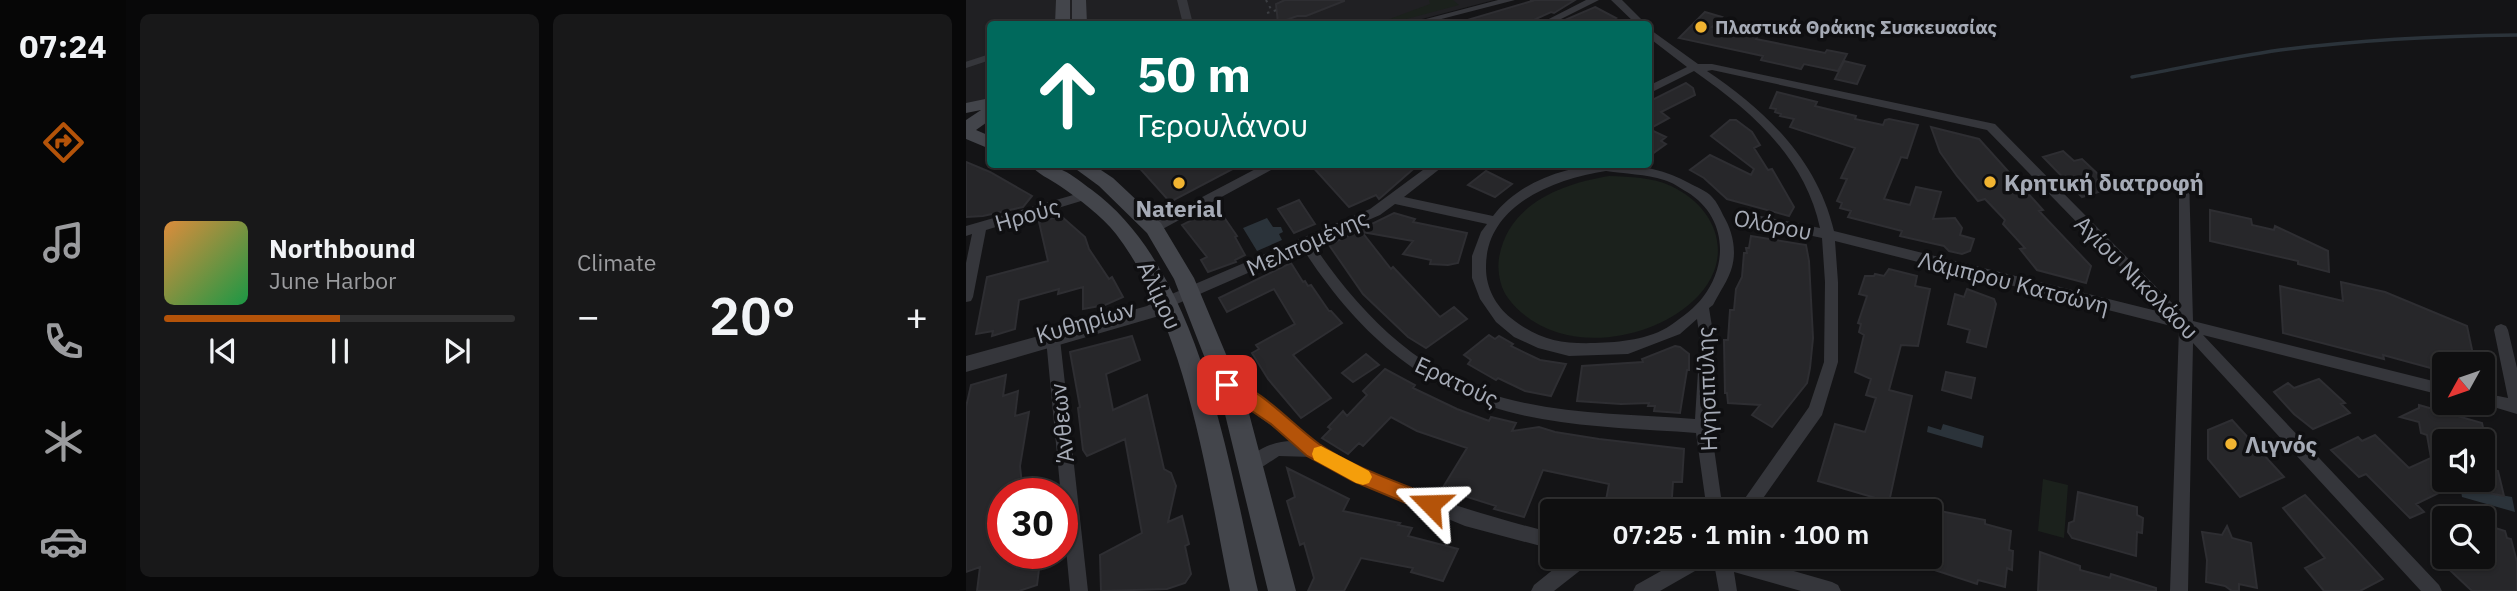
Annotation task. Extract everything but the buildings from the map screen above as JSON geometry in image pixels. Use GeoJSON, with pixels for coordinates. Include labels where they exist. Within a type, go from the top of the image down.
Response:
{"type":"FeatureCollection","features":[{"type":"Feature","properties":{"kind":"main road"},"geometry":{"type":"LineString","coordinates":[[1062,21],[1063,0]]}},
{"type":"Feature","properties":{"kind":"main road"},"geometry":{"type":"LineString","coordinates":[[1079,0],[1080,21]]}},
{"type":"Feature","properties":{"kind":"main road"},"geometry":{"type":"LineString","coordinates":[[978,124],[987,108]]}},
{"type":"Feature","properties":{"kind":"main road","name":"Αλίμου"},"geometry":{"type":"LineString","coordinates":[[1045,168],[1105,210],[1131,240],[1166,303],[1180,337],[1196,391],[1244,591]]}},
{"type":"Feature","properties":{"kind":"main road","name":"Αλίμου"},"geometry":{"type":"LineString","coordinates":[[1084,168],[1106,182],[1154,228],[1172,255],[1190,293],[1227,385],[1282,591]]}},
{"type":"Feature","properties":{"kind":"street"},"geometry":{"type":"LineString","coordinates":[[1182,0],[1187,21]]}},
{"type":"Feature","properties":{"kind":"street"},"geometry":{"type":"LineString","coordinates":[[1423,21],[1496,1],[1510,0]]}},
{"type":"Feature","properties":{"kind":"street"},"geometry":{"type":"LineString","coordinates":[[1550,21],[1594,0]]}},
{"type":"Feature","properties":{"kind":"street"},"geometry":{"type":"LineString","coordinates":[[1616,0],[1639,21]]}},
{"type":"Feature","properties":{"kind":"street"},"geometry":{"type":"LineString","coordinates":[[1652,34],[1692,68],[1755,111],[1789,149],[1821,207],[1828,234],[1831,362],[1826,383],[1816,410],[1753,499]]}},
{"type":"Feature","properties":{"kind":"street","name":"Αγίου Νικολάου"},"geometry":{"type":"LineString","coordinates":[[1692,68],[1712,67],[1992,127],[2186,326],[2433,591]]}},
{"type":"Feature","properties":{"kind":"street"},"geometry":{"type":"LineString","coordinates":[[1652,89],[1692,68]]}},
{"type":"Feature","properties":{"kind":"street"},"geometry":{"type":"LineString","coordinates":[[1154,228],[1268,168]]}},
{"type":"Feature","properties":{"kind":"street","name":"Μελπομένης"},"geometry":{"type":"LineString","coordinates":[[1166,303],[1374,212],[1435,168]]}},
{"type":"Feature","properties":{"kind":"street"},"geometry":{"type":"LineString","coordinates":[[1548,181],[1557,168]]}},
{"type":"Feature","properties":{"kind":"street"},"geometry":{"type":"LineString","coordinates":[[1612,168],[1586,170],[1548,181],[1518,198],[1495,221],[1484,239],[1478,259],[1478,279],[1485,299],[1497,317],[1507,325],[1540,343],[1568,350],[1597,352],[1627,348],[1656,339],[1681,326],[1702,309],[1720,285],[1729,248],[1728,235],[1718,213],[1695,190],[1663,174],[1630,168]]}},
{"type":"Feature","properties":{"kind":"street"},"geometry":{"type":"LineString","coordinates":[[2179,591],[2186,326],[2185,180]]}},
{"type":"Feature","properties":{"kind":"street","name":"Ηρούς"},"geometry":{"type":"LineString","coordinates":[[973,229],[1087,195]]}},
{"type":"Feature","properties":{"kind":"street"},"geometry":{"type":"LineString","coordinates":[[1392,199],[1495,221]]}},
{"type":"Feature","properties":{"kind":"street","name":"Ολόρου"},"geometry":{"type":"LineString","coordinates":[[1756,220],[1828,234]]}},
{"type":"Feature","properties":{"kind":"street"},"geometry":{"type":"LineString","coordinates":[[966,297],[973,229]]}},
{"type":"Feature","properties":{"kind":"street","name":"Λάμπρου Κατσώνη"},"geometry":{"type":"LineString","coordinates":[[1828,234],[2432,387]]}},
{"type":"Feature","properties":{"kind":"street","name":"Ερατούς"},"geometry":{"type":"LineString","coordinates":[[1305,242],[1328,281],[1377,335],[1405,357],[1464,390],[1496,402],[1541,413],[1703,427]]}},
{"type":"Feature","properties":{"kind":"street","name":"Κυθηρίων"},"geometry":{"type":"LineString","coordinates":[[966,354],[1149,303],[1166,303]]}},
{"type":"Feature","properties":{"kind":"street","name":"Κυθηρίων"},"geometry":{"type":"LineString","coordinates":[[966,364],[1153,311],[1166,303]]}},
{"type":"Feature","properties":{"kind":"street","name":"Ηγησιπύλης"},"geometry":{"type":"LineString","coordinates":[[1702,309],[1707,339],[1703,427],[1713,499]]}},
{"type":"Feature","properties":{"kind":"street"},"geometry":{"type":"LineString","coordinates":[[2501,330],[2517,402]]}},
{"type":"Feature","properties":{"kind":"street","name":"Άνθεων"},"geometry":{"type":"LineString","coordinates":[[1053,340],[1079,591]]}},
{"type":"Feature","properties":{"kind":"street"},"geometry":{"type":"LineString","coordinates":[[1227,385],[1277,419],[1314,450],[1360,475],[1465,518],[1540,538]]}},
{"type":"Feature","properties":{"kind":"street"},"geometry":{"type":"LineString","coordinates":[[2496,402],[2517,407]]}},
{"type":"Feature","properties":{"kind":"street"},"geometry":{"type":"LineString","coordinates":[[1250,468],[1262,456],[1279,447],[1314,450]]}},
{"type":"Feature","properties":{"kind":"street"},"geometry":{"type":"LineString","coordinates":[[1540,591],[1568,569]]}},
{"type":"Feature","properties":{"kind":"street"},"geometry":{"type":"LineString","coordinates":[[1642,591],[1682,569]]}},
{"type":"Feature","properties":{"kind":"street"},"geometry":{"type":"LineString","coordinates":[[1725,569],[1728,591]]}},
{"type":"Feature","properties":{"kind":"street"},"geometry":{"type":"LineString","coordinates":[[1759,569],[1832,591]]}},
{"type":"Feature","properties":{"kind":"lane"},"geometry":{"type":"LineString","coordinates":[[966,65],[987,58]]}},
{"type":"Feature","properties":{"kind":"path"},"geometry":{"type":"LineString","coordinates":[[1266,0],[1272,11]]}},
{"type":"Feature","properties":{"kind":"path"},"geometry":{"type":"LineString","coordinates":[[1267,13],[1277,9]]}},
{"type":"Feature","properties":{"kind":"shaded area"},"geometry":{"type":"Polygon","coordinates":[[[966,0],[1494,0],[1414,21],[987,21],[987,102],[966,105],[966,0]]]}},
{"type":"Feature","properties":{"kind":"shaded area"},"geometry":{"type":"Polygon","coordinates":[[[1429,0],[1453,0],[1459,5],[1399,21],[1384,21],[1430,4],[1429,0]]]}},
{"type":"Feature","properties":{"kind":"shaded area"},"geometry":{"type":"Polygon","coordinates":[[[1609,176],[1656,181],[1688,196],[1711,222],[1718,254],[1715,270],[1693,301],[1673,316],[1650,327],[1625,335],[1599,338],[1573,336],[1548,329],[1526,317],[1503,289],[1498,263],[1504,239],[1525,210],[1539,200],[1555,191],[1609,176]]]}},
{"type":"Feature","properties":{"kind":"shaded area"},"geometry":{"type":"Polygon","coordinates":[[[1267,218],[1273,227],[1281,227],[1283,232],[1279,234],[1282,240],[1257,251],[1243,228],[1267,218]]]}},
{"type":"Feature","properties":{"kind":"shaded area"},"geometry":{"type":"Polygon","coordinates":[[[1943,424],[1984,436],[1982,448],[1927,432],[1928,426],[1941,430],[1943,424]]]}},
{"type":"Feature","properties":{"kind":"shaded area"},"geometry":{"type":"Polygon","coordinates":[[[2043,479],[2068,485],[2064,538],[2038,531],[2043,479]]]}},
{"type":"Feature","properties":{"kind":"shaded area"},"geometry":{"type":"Polygon","coordinates":[[[2461,492],[2484,492],[2512,497],[2515,512],[2495,506],[2462,497],[2461,492]]]}},
{"type":"Feature","properties":{"kind":"waterway"},"geometry":{"type":"LineString","coordinates":[[2132,77],[2280,50],[2399,39],[2517,35]]}},
{"type":"Feature","properties":{"kind":"slow traffic"},"geometry":{"type":"LineString","coordinates":[[1321,454],[1363,477]]}},
{"type":"Feature","properties":{"kind":"place","name":"Πλαστικά Θράκης Συσκευασίας"},"geometry":{"type":"Point","coordinates":[1701,27]}},
{"type":"Feature","properties":{"kind":"place","name":"Κρητική διατροφή"},"geometry":{"type":"Point","coordinates":[1990,182]}},
{"type":"Feature","properties":{"kind":"place","name":"Naterial"},"geometry":{"type":"Point","coordinates":[1179,183]}},
{"type":"Feature","properties":{"kind":"place","name":"Λιγνός"},"geometry":{"type":"Point","coordinates":[2231,444]}},
{"type":"Feature","properties":{"kind":"route"},"geometry":{"type":"LineString","coordinates":[[1227,385],[1277,419],[1314,450],[1360,475],[1430,504]]}}]}
